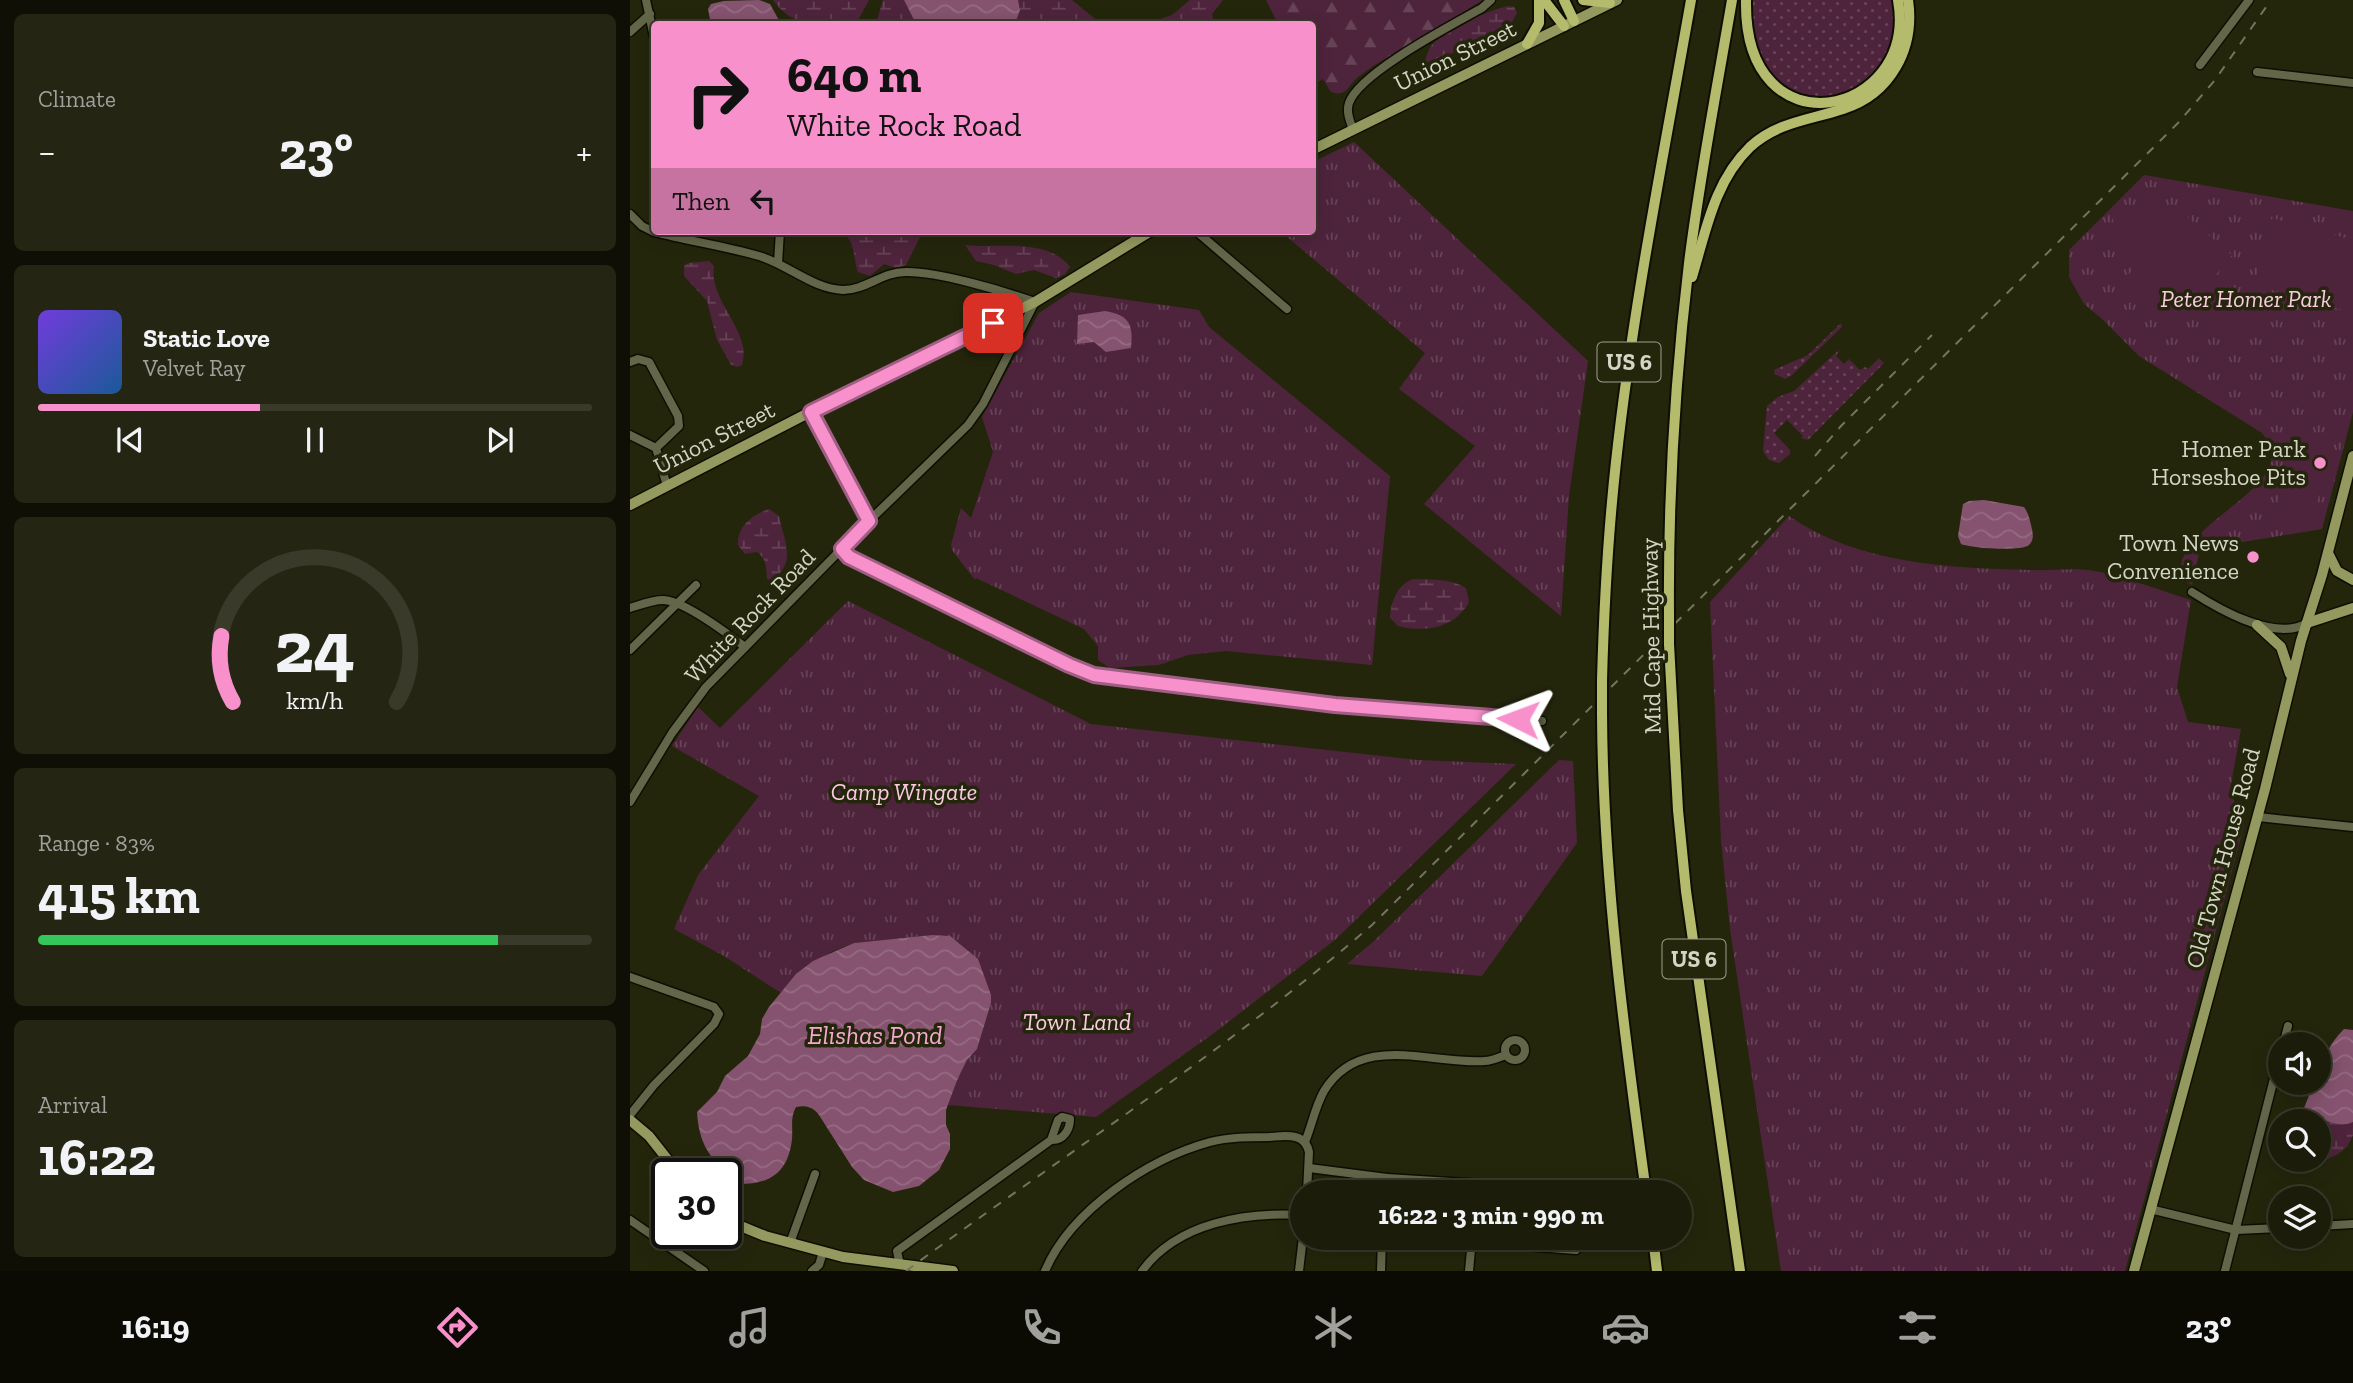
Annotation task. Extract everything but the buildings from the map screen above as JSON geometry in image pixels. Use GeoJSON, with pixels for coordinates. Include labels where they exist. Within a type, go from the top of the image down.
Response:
{"type":"FeatureCollection","features":[{"type":"Feature","properties":{"kind":"highway"},"geometry":{"type":"LineString","coordinates":[[1527,44],[1539,23],[1539,0]]}},
{"type":"Feature","properties":{"kind":"highway"},"geometry":{"type":"LineString","coordinates":[[1544,0],[1569,24]]}},
{"type":"Feature","properties":{"kind":"highway"},"geometry":{"type":"LineString","coordinates":[[1564,0],[1569,24]]}},
{"type":"Feature","properties":{"kind":"highway"},"geometry":{"type":"LineString","coordinates":[[1583,0],[1614,2]]}},
{"type":"Feature","properties":{"kind":"highway","name":"Mid Cape Highway"},"geometry":{"type":"LineString","coordinates":[[1644,1180],[1614,954],[1605,832],[1602,680],[1607,560],[1620,424],[1691,0]]}},
{"type":"Feature","properties":{"kind":"highway","name":"Mid Cape Highway"},"geometry":{"type":"LineString","coordinates":[[1732,0],[1701,181],[1685,303],[1672,468],[1669,644],[1678,810],[1686,891],[1740,1271]]}},
{"type":"Feature","properties":{"kind":"highway"},"geometry":{"type":"LineString","coordinates":[[1746,0],[1749,38],[1755,58],[1764,74],[1777,88],[1790,96],[1823,103],[1859,92],[1886,66],[1895,51],[1900,34],[1898,0]]}},
{"type":"Feature","properties":{"kind":"highway"},"geometry":{"type":"LineString","coordinates":[[1685,303],[1712,210],[1721,188],[1739,160],[1759,140],[1774,130],[1852,106],[1885,83],[1895,70],[1905,48],[1909,23],[1908,0]]}},
{"type":"Feature","properties":{"kind":"highway"},"geometry":{"type":"LineString","coordinates":[[1655,1250],[1657,1271]]}},
{"type":"Feature","properties":{"kind":"main road","name":"Union Street"},"geometry":{"type":"LineString","coordinates":[[1316,148],[1614,2]]}},
{"type":"Feature","properties":{"kind":"main road","name":"Union Street"},"geometry":{"type":"LineString","coordinates":[[630,505],[1035,302],[1136,235]]}},
{"type":"Feature","properties":{"kind":"main road","name":"Old Town House Road"},"geometry":{"type":"LineString","coordinates":[[2134,1271],[2258,817],[2291,678],[2353,456]]}},
{"type":"Feature","properties":{"kind":"main road"},"geometry":{"type":"LineString","coordinates":[[2328,553],[2337,571],[2353,580]]}},
{"type":"Feature","properties":{"kind":"main road"},"geometry":{"type":"LineString","coordinates":[[2307,622],[2353,608]]}},
{"type":"Feature","properties":{"kind":"main road"},"geometry":{"type":"LineString","coordinates":[[2257,625],[2281,646],[2291,678]]}},
{"type":"Feature","properties":{"kind":"main road"},"geometry":{"type":"LineString","coordinates":[[630,1120],[649,1136],[667,1158]]}},
{"type":"Feature","properties":{"kind":"main road"},"geometry":{"type":"LineString","coordinates":[[742,1226],[790,1243],[874,1263],[953,1271]]}},
{"type":"Feature","properties":{"kind":"street"},"geometry":{"type":"LineString","coordinates":[[646,0],[651,21]]}},
{"type":"Feature","properties":{"kind":"street"},"geometry":{"type":"LineString","coordinates":[[1353,130],[1348,107],[1355,91],[1364,82],[1388,63],[1482,8],[1491,0]]}},
{"type":"Feature","properties":{"kind":"street"},"geometry":{"type":"LineString","coordinates":[[2200,65],[2249,0]]}},
{"type":"Feature","properties":{"kind":"street"},"geometry":{"type":"LineString","coordinates":[[630,32],[650,14]]}},
{"type":"Feature","properties":{"kind":"street"},"geometry":{"type":"LineString","coordinates":[[2257,72],[2353,83]]}},
{"type":"Feature","properties":{"kind":"street"},"geometry":{"type":"LineString","coordinates":[[630,214],[651,230]]}},
{"type":"Feature","properties":{"kind":"street"},"geometry":{"type":"LineString","coordinates":[[668,235],[733,249],[778,263],[818,284],[843,290],[859,287],[889,274],[905,272],[944,277],[1035,302]]}},
{"type":"Feature","properties":{"kind":"street"},"geometry":{"type":"LineString","coordinates":[[778,263],[780,235]]}},
{"type":"Feature","properties":{"kind":"street"},"geometry":{"type":"LineString","coordinates":[[1201,235],[1287,309]]}},
{"type":"Feature","properties":{"kind":"street","name":"White Rock Road"},"geometry":{"type":"LineString","coordinates":[[630,802],[687,709],[869,521],[968,425],[976,415],[1035,302]]}},
{"type":"Feature","properties":{"kind":"street"},"geometry":{"type":"LineString","coordinates":[[630,362],[638,359],[649,362],[678,416],[679,426],[656,448]]}},
{"type":"Feature","properties":{"kind":"street"},"geometry":{"type":"LineString","coordinates":[[811,412],[869,521]]}},
{"type":"Feature","properties":{"kind":"street"},"geometry":{"type":"LineString","coordinates":[[630,435],[656,448],[667,486]]}},
{"type":"Feature","properties":{"kind":"street"},"geometry":{"type":"LineString","coordinates":[[842,549],[849,557],[868,568],[1094,675],[1335,705],[1542,721]]}},
{"type":"Feature","properties":{"kind":"street"},"geometry":{"type":"LineString","coordinates":[[630,650],[696,585]]}},
{"type":"Feature","properties":{"kind":"street"},"geometry":{"type":"LineString","coordinates":[[2192,592],[2257,625],[2284,630],[2300,627],[2307,622]]}},
{"type":"Feature","properties":{"kind":"street"},"geometry":{"type":"LineString","coordinates":[[630,608],[662,600],[675,603],[705,619],[745,647]]}},
{"type":"Feature","properties":{"kind":"street"},"geometry":{"type":"LineString","coordinates":[[2258,817],[2353,827]]}},
{"type":"Feature","properties":{"kind":"street"},"geometry":{"type":"LineString","coordinates":[[630,990],[633,978],[716,1009],[719,1014],[714,1024],[654,1084],[630,1115]]}},
{"type":"Feature","properties":{"kind":"street"},"geometry":{"type":"LineString","coordinates":[[2286,1032],[2288,1026]]}},
{"type":"Feature","properties":{"kind":"street"},"geometry":{"type":"LineString","coordinates":[[1308,1180],[1309,1152],[1305,1142],[1325,1090],[1339,1074],[1356,1063],[1376,1056],[1396,1054],[1487,1061],[1506,1055]]}},
{"type":"Feature","properties":{"kind":"street"},"geometry":{"type":"LineString","coordinates":[[2225,1271],[2270,1095]]}},
{"type":"Feature","properties":{"kind":"street"},"geometry":{"type":"LineString","coordinates":[[1045,1271],[1059,1246],[1088,1212],[1123,1183],[1153,1165],[1209,1143],[1224,1140],[1291,1136],[1305,1142]]}},
{"type":"Feature","properties":{"kind":"street"},"geometry":{"type":"LineString","coordinates":[[874,1263],[897,1251],[1051,1140]]}},
{"type":"Feature","properties":{"kind":"street"},"geometry":{"type":"LineString","coordinates":[[1308,1168],[1407,1180]]}},
{"type":"Feature","properties":{"kind":"street"},"geometry":{"type":"LineString","coordinates":[[790,1243],[815,1174]]}},
{"type":"Feature","properties":{"kind":"street"},"geometry":{"type":"LineString","coordinates":[[2150,1209],[2236,1230],[2268,1229]]}},
{"type":"Feature","properties":{"kind":"street"},"geometry":{"type":"LineString","coordinates":[[1142,1271],[1159,1253],[1212,1224],[1241,1217],[1290,1215]]}},
{"type":"Feature","properties":{"kind":"street"},"geometry":{"type":"LineString","coordinates":[[630,1220],[704,1271]]}},
{"type":"Feature","properties":{"kind":"street"},"geometry":{"type":"LineString","coordinates":[[2331,1225],[2353,1224]]}},
{"type":"Feature","properties":{"kind":"street"},"geometry":{"type":"LineString","coordinates":[[1299,1271],[1301,1250]]}},
{"type":"Feature","properties":{"kind":"street"},"geometry":{"type":"LineString","coordinates":[[1381,1271],[1382,1250]]}},
{"type":"Feature","properties":{"kind":"street"},"geometry":{"type":"LineString","coordinates":[[1469,1271],[1471,1250]]}},
{"type":"Feature","properties":{"kind":"street"},"geometry":{"type":"LineString","coordinates":[[897,1251],[900,1265]]}},
{"type":"Feature","properties":{"kind":"street"},"geometry":{"type":"LineString","coordinates":[[812,1271],[819,1265],[823,1252]]}},
{"type":"Feature","properties":{"kind":"green space"},"geometry":{"type":"Polygon","coordinates":[[[773,0],[869,0],[858,21],[800,21],[782,10],[773,0]]]}},
{"type":"Feature","properties":{"kind":"green space"},"geometry":{"type":"Polygon","coordinates":[[[883,0],[904,0],[914,21],[876,21],[883,0]]]}},
{"type":"Feature","properties":{"kind":"green space"},"geometry":{"type":"Polygon","coordinates":[[[1018,0],[1072,0],[1098,21],[1016,21],[1020,10],[1018,0]]]}},
{"type":"Feature","properties":{"kind":"green space"},"geometry":{"type":"Polygon","coordinates":[[[1190,0],[1223,0],[1212,14],[1214,21],[1155,21],[1172,15],[1190,0]]]}},
{"type":"Feature","properties":{"kind":"green space"},"geometry":{"type":"Polygon","coordinates":[[[1266,0],[1483,0],[1373,66],[1340,93],[1330,91],[1323,79],[1316,83],[1316,21],[1276,21],[1266,0]]]}},
{"type":"Feature","properties":{"kind":"green space"},"geometry":{"type":"Polygon","coordinates":[[[1751,0],[1894,0],[1894,43],[1875,74],[1860,86],[1843,95],[1823,98],[1802,96],[1770,76],[1753,38],[1751,0]]]}},
{"type":"Feature","properties":{"kind":"green space"},"geometry":{"type":"Polygon","coordinates":[[[1509,6],[1514,7],[1517,13],[1512,22],[1435,62],[1425,62],[1431,46],[1446,34],[1479,16],[1509,6]]]}},
{"type":"Feature","properties":{"kind":"green space"},"geometry":{"type":"Polygon","coordinates":[[[1354,142],[1588,361],[1569,496],[1561,616],[1424,504],[1475,446],[1399,389],[1425,353],[1285,235],[1316,235],[1316,161],[1354,142]]]}},
{"type":"Feature","properties":{"kind":"green space","name":"Peter Homer Park"},"geometry":{"type":"Polygon","coordinates":[[[2144,175],[2353,211],[2353,412],[2322,529],[2200,549],[2192,585],[2180,579],[2182,560],[2193,542],[2261,480],[2270,464],[2271,447],[2262,433],[2139,356],[2084,304],[2069,277],[2069,250],[2144,175]]]}},
{"type":"Feature","properties":{"kind":"green space"},"geometry":{"type":"Polygon","coordinates":[[[2119,208],[2158,211],[2161,234],[2180,211],[2232,255],[2169,333],[2117,289],[2143,257],[2126,262],[2112,216],[2119,208]]]}},
{"type":"Feature","properties":{"kind":"green space"},"geometry":{"type":"Polygon","coordinates":[[[2272,218],[2353,240],[2353,313],[2254,285],[2272,218]]]}},
{"type":"Feature","properties":{"kind":"green space"},"geometry":{"type":"Polygon","coordinates":[[[844,235],[921,235],[906,265],[896,268],[884,264],[870,276],[858,272],[853,247],[844,235]]]}},
{"type":"Feature","properties":{"kind":"green space"},"geometry":{"type":"Polygon","coordinates":[[[965,245],[1035,248],[1048,251],[1070,267],[1065,274],[1056,278],[1034,270],[1016,274],[976,261],[965,245]]]}},
{"type":"Feature","properties":{"kind":"green space"},"geometry":{"type":"Polygon","coordinates":[[[709,261],[714,266],[717,292],[741,341],[744,353],[742,365],[737,367],[731,365],[717,340],[707,301],[684,276],[684,266],[688,263],[709,261]]]}},
{"type":"Feature","properties":{"kind":"green space"},"geometry":{"type":"Polygon","coordinates":[[[1071,292],[1199,310],[1209,327],[1390,476],[1372,665],[1226,651],[1188,655],[1159,665],[1110,668],[1098,660],[1098,646],[1084,629],[976,578],[975,580],[951,545],[961,508],[971,518],[993,452],[982,417],[1039,313],[1071,292]]]}},
{"type":"Feature","properties":{"kind":"green space"},"geometry":{"type":"Polygon","coordinates":[[[2213,301],[2227,304],[2242,324],[2229,339],[2203,332],[2202,315],[2213,301]]]}},
{"type":"Feature","properties":{"kind":"green space"},"geometry":{"type":"Polygon","coordinates":[[[1841,323],[1842,327],[1791,376],[1785,379],[1775,374],[1774,370],[1808,355],[1841,323]]]}},
{"type":"Feature","properties":{"kind":"green space"},"geometry":{"type":"Polygon","coordinates":[[[1840,349],[1836,356],[1844,364],[1849,359],[1860,370],[1865,367],[1868,369],[1879,358],[1884,363],[1808,440],[1801,438],[1803,436],[1787,420],[1774,433],[1790,450],[1790,454],[1779,463],[1769,460],[1763,451],[1767,406],[1778,397],[1794,391],[1840,349]]]}},
{"type":"Feature","properties":{"kind":"green space","name":"Homer Park Horseshoe Pits"},"geometry":{"type":"Polygon","coordinates":[[[2316,446],[2330,449],[2324,479],[2310,476],[2316,446]]]}},
{"type":"Feature","properties":{"kind":"green space"},"geometry":{"type":"Polygon","coordinates":[[[2283,482],[2320,492],[2311,525],[2274,515],[2283,482]]]}},
{"type":"Feature","properties":{"kind":"green space"},"geometry":{"type":"Polygon","coordinates":[[[769,509],[779,516],[787,550],[785,565],[773,580],[767,579],[763,558],[757,552],[745,554],[738,545],[740,532],[747,522],[769,509]]]}},
{"type":"Feature","properties":{"kind":"green space"},"geometry":{"type":"Polygon","coordinates":[[[1789,516],[1816,532],[1874,554],[1936,565],[2088,570],[2191,600],[2177,687],[2188,722],[2241,729],[2230,790],[2244,826],[2125,1271],[1781,1271],[1730,929],[1721,840],[1710,602],[1789,516]]]}},
{"type":"Feature","properties":{"kind":"green space"},"geometry":{"type":"Polygon","coordinates":[[[1414,579],[1441,580],[1460,585],[1466,588],[1469,602],[1456,618],[1448,623],[1419,629],[1398,626],[1390,618],[1394,600],[1399,589],[1414,579]]]}},
{"type":"Feature","properties":{"kind":"green space","name":"Camp Wingate"},"geometry":{"type":"Polygon","coordinates":[[[848,601],[1091,724],[1418,760],[1516,764],[1336,939],[1214,1033],[1096,1117],[948,1105],[967,1060],[977,1049],[991,1003],[932,935],[854,943],[831,952],[781,993],[724,956],[674,929],[698,875],[759,796],[672,746],[698,707],[720,728],[848,601]]]}},
{"type":"Feature","properties":{"kind":"green space"},"geometry":{"type":"Polygon","coordinates":[[[1559,760],[1573,761],[1577,843],[1482,976],[1347,964],[1374,941],[1559,760]]]}},
{"type":"Feature","properties":{"kind":"green space"},"geometry":{"type":"Polygon","coordinates":[[[2331,1122],[2353,1122],[2353,1135],[2347,1147],[2331,1158],[2331,1122]]]}},
{"type":"Feature","properties":{"kind":"water"},"geometry":{"type":"Polygon","coordinates":[[[759,0],[770,4],[779,21],[710,21],[708,9],[711,4],[759,0]]]}},
{"type":"Feature","properties":{"kind":"water"},"geometry":{"type":"Polygon","coordinates":[[[904,0],[1018,0],[1020,10],[1016,21],[914,21],[904,0]]]}},
{"type":"Feature","properties":{"kind":"water"},"geometry":{"type":"Polygon","coordinates":[[[1105,311],[1119,315],[1128,322],[1131,348],[1106,352],[1094,342],[1077,344],[1078,315],[1105,311]]]}},
{"type":"Feature","properties":{"kind":"water"},"geometry":{"type":"Polygon","coordinates":[[[1984,500],[2024,507],[2033,533],[2029,545],[2006,549],[1961,544],[1958,536],[1963,504],[1984,500]]]}},
{"type":"Feature","properties":{"kind":"water","name":"Elishas Pond"},"geometry":{"type":"Polygon","coordinates":[[[932,935],[950,936],[978,959],[991,995],[991,1003],[977,1049],[967,1060],[946,1110],[950,1149],[939,1170],[919,1186],[893,1192],[864,1180],[852,1167],[817,1112],[800,1106],[796,1107],[793,1115],[790,1151],[781,1169],[767,1179],[742,1184],[742,1158],[712,1158],[700,1133],[697,1112],[717,1092],[725,1076],[748,1056],[760,1034],[762,1019],[769,1007],[796,974],[813,961],[854,943],[932,935]]]}},
{"type":"Feature","properties":{"kind":"water"},"geometry":{"type":"Polygon","coordinates":[[[2344,1029],[2353,1030],[2353,1122],[2346,1124],[2331,1122],[2331,1109],[2304,1108],[2309,1095],[2331,1095],[2331,1046],[2344,1029]]]}},
{"type":"Feature","properties":{"kind":"railway"},"geometry":{"type":"LineString","coordinates":[[906,1271],[1202,1060],[1372,925],[2178,123],[2215,80],[2271,0]]}},
{"type":"Feature","properties":{"kind":"railway"},"geometry":{"type":"LineString","coordinates":[[1815,456],[1841,426],[1932,335]]}},
{"type":"Feature","properties":{"kind":"place","name":"Homer Park Horseshoe Pits"},"geometry":{"type":"Point","coordinates":[2320,463]}},
{"type":"Feature","properties":{"kind":"place","name":"Town News Convenience"},"geometry":{"type":"Point","coordinates":[2253,557]}},
{"type":"Feature","properties":{"kind":"route"},"geometry":{"type":"LineString","coordinates":[[993,323],[811,412],[869,521],[842,549],[849,557],[1094,675],[1335,705],[1518,719]]}},
{"type":"Feature","properties":{"kind":"park label","name":"Town Land"},"geometry":{"type":"Point","coordinates":[1077,1022]}}]}
